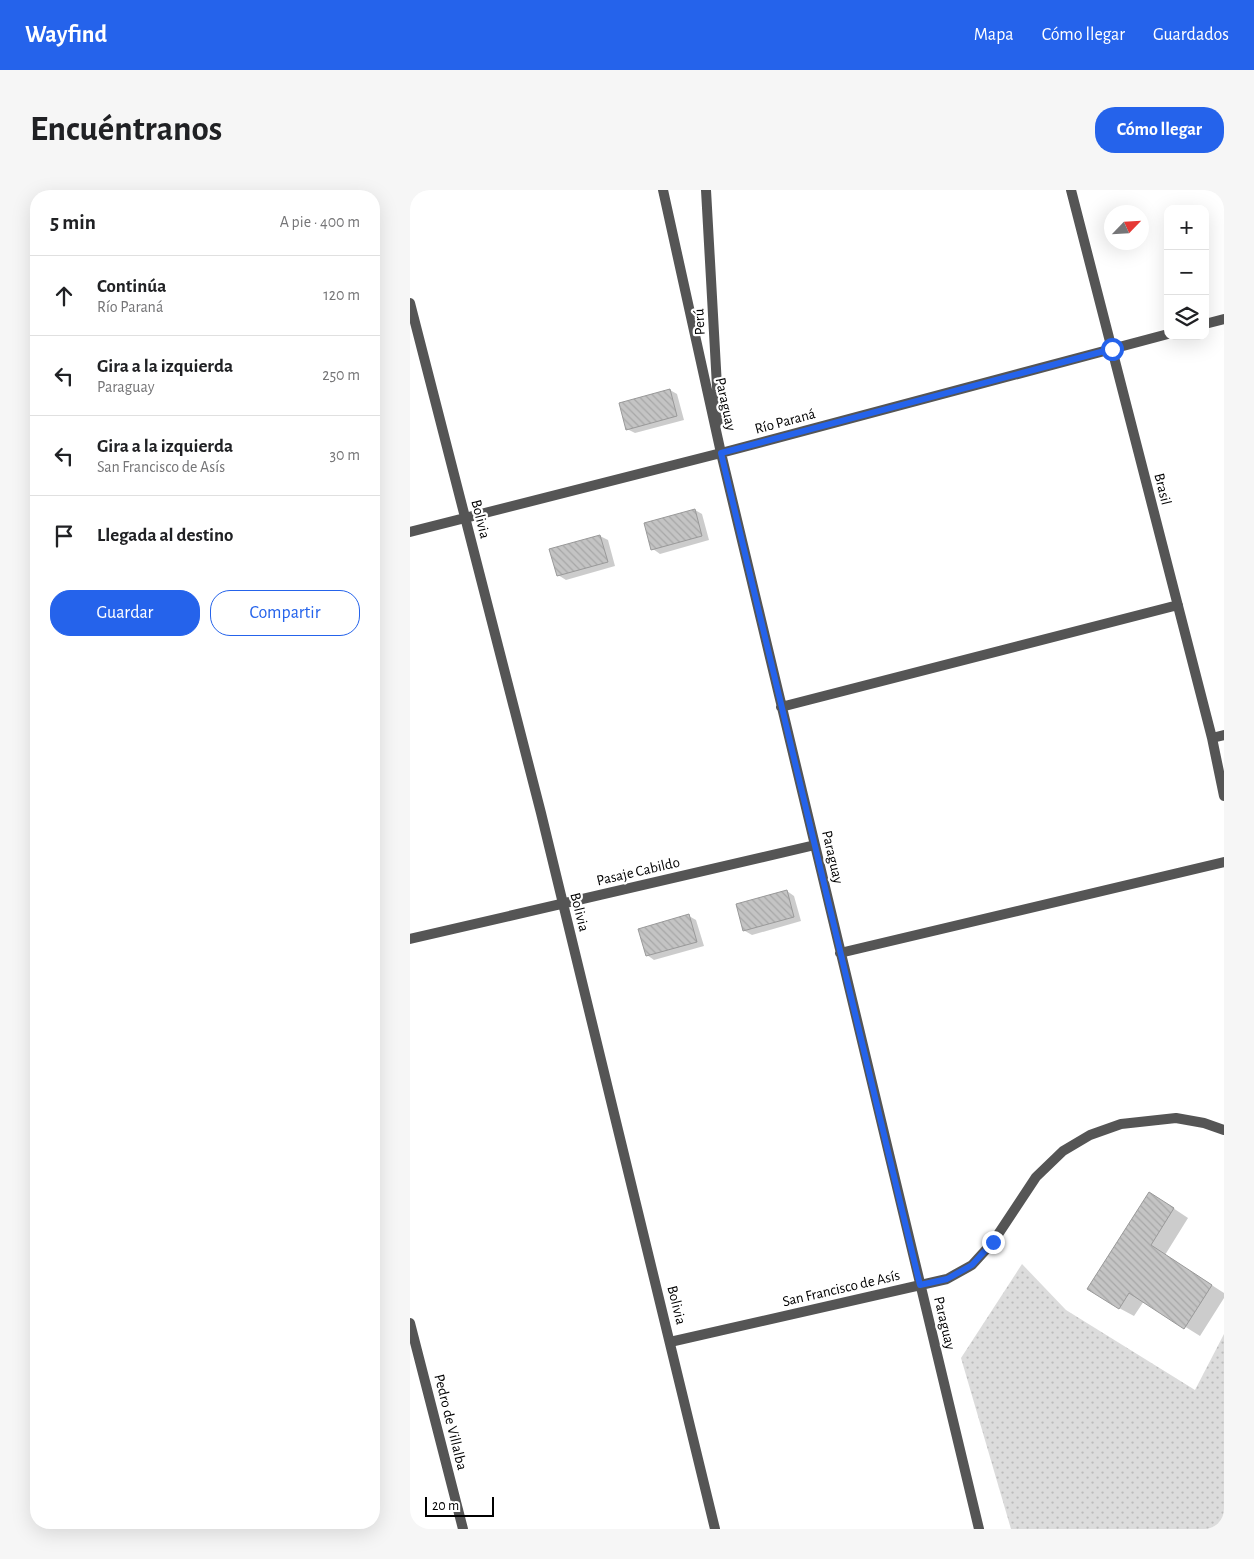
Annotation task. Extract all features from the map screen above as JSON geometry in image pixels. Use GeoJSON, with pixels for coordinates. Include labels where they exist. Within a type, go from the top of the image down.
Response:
{"type":"FeatureCollection","features":[{"type":"Feature","properties":{"kind":"street","name":"Paraguay"},"geometry":{"type":"LineString","coordinates":[[663,190],[721,453],[978,1529]]}},
{"type":"Feature","properties":{"kind":"street","name":"Perú"},"geometry":{"type":"LineString","coordinates":[[706,190],[721,453]]}},
{"type":"Feature","properties":{"kind":"street","name":"Brasil"},"geometry":{"type":"LineString","coordinates":[[1071,190],[1212,738],[1224,796]]}},
{"type":"Feature","properties":{"kind":"street","name":"Bolivia"},"geometry":{"type":"LineString","coordinates":[[410,303],[563,904],[715,1529]]}},
{"type":"Feature","properties":{"kind":"street"},"geometry":{"type":"LineString","coordinates":[[1209,323],[1224,319]]}},
{"type":"Feature","properties":{"kind":"street","name":"Río Paraná"},"geometry":{"type":"LineString","coordinates":[[410,532],[721,453],[1164,335]]}},
{"type":"Feature","properties":{"kind":"street"},"geometry":{"type":"LineString","coordinates":[[782,707],[1178,605]]}},
{"type":"Feature","properties":{"kind":"street"},"geometry":{"type":"LineString","coordinates":[[1212,738],[1224,735]]}},
{"type":"Feature","properties":{"kind":"street","name":"Pasaje Cabildo"},"geometry":{"type":"LineString","coordinates":[[410,940],[815,846]]}},
{"type":"Feature","properties":{"kind":"street"},"geometry":{"type":"LineString","coordinates":[[840,953],[1224,862]]}},
{"type":"Feature","properties":{"kind":"street","name":"San Francisco de Asís"},"geometry":{"type":"LineString","coordinates":[[670,1342],[947,1279],[972,1265],[993,1242],[1036,1177],[1064,1151],[1090,1135],[1121,1124],[1176,1118],[1204,1123],[1224,1130]]}},
{"type":"Feature","properties":{"kind":"street","name":"Pedro de Villalba"},"geometry":{"type":"LineString","coordinates":[[410,1323],[463,1529]]}},
{"type":"Feature","properties":{"kind":"shaded area"},"geometry":{"type":"Polygon","coordinates":[[[1022,1264],[1066,1310],[1195,1390],[1224,1334],[1224,1529],[1011,1529],[961,1358],[1022,1264]]]}},
{"type":"Feature","properties":{"kind":"building"},"geometry":{"type":"Polygon","coordinates":[[[670,389],[677,416],[626,430],[619,403],[670,389]]]}},
{"type":"Feature","properties":{"kind":"building"},"geometry":{"type":"Polygon","coordinates":[[[695,509],[702,536],[651,550],[644,523],[695,509]]]}},
{"type":"Feature","properties":{"kind":"building"},"geometry":{"type":"Polygon","coordinates":[[[600,535],[608,562],[557,576],[549,549],[600,535]]]}},
{"type":"Feature","properties":{"kind":"building"},"geometry":{"type":"Polygon","coordinates":[[[787,890],[794,917],[743,931],[736,904],[787,890]]]}},
{"type":"Feature","properties":{"kind":"building"},"geometry":{"type":"Polygon","coordinates":[[[689,914],[697,942],[646,956],[638,929],[689,914]]]}},
{"type":"Feature","properties":{"kind":"building"},"geometry":{"type":"Polygon","coordinates":[[[1149,1192],[1174,1208],[1151,1245],[1212,1285],[1184,1329],[1129,1293],[1119,1309],[1087,1289],[1149,1192]]]}},
{"type":"Feature","properties":{"kind":"route"},"geometry":{"type":"LineString","coordinates":[[993,1242],[972,1265],[947,1279],[920,1285],[721,453],[1112,349]]}}]}
